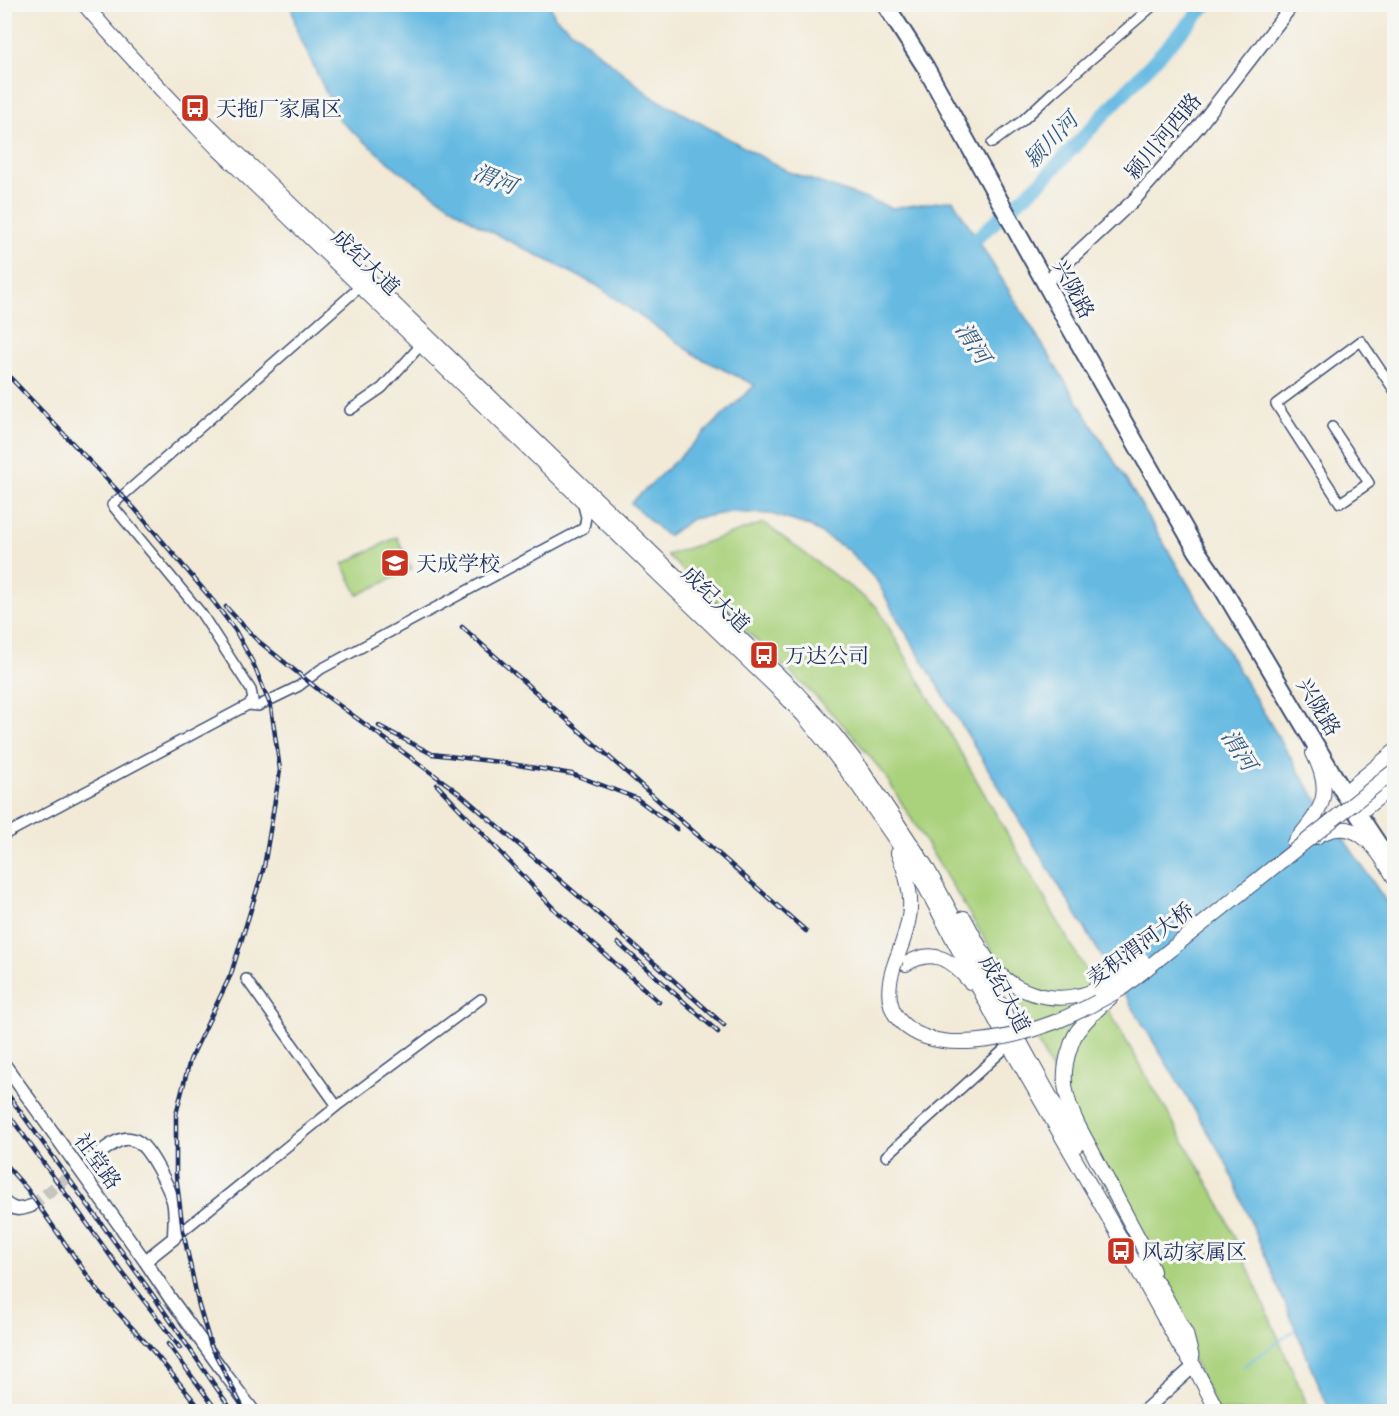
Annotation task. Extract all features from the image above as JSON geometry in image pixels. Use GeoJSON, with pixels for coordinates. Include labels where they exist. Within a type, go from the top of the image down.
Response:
{"type":"FeatureCollection","features":[{"type":"Feature","properties":{"kind":"highway"},"geometry":{"type":"LineString","coordinates":[[885,4],[926,68],[1034,261]]}},
{"type":"Feature","properties":{"kind":"highway","name":"兴陇路"},"geometry":{"type":"LineString","coordinates":[[1034,261],[1080,324],[1162,473],[1348,789]]}},
{"type":"Feature","properties":{"kind":"highway","name":"兴陇路"},"geometry":{"type":"LineString","coordinates":[[1034,261],[1197,551],[1362,811],[1395,868]]}},
{"type":"Feature","properties":{"kind":"highway","name":"兴陇路"},"geometry":{"type":"LineString","coordinates":[[1362,811],[1395,852]]}},
{"type":"Feature","properties":{"kind":"main road","name":"成纪大道"},"geometry":{"type":"LineString","coordinates":[[84,4],[153,82],[219,150],[679,592],[804,716],[887,826],[917,872],[1009,1046],[1117,1232],[1179,1345],[1194,1366],[1218,1412]]}},
{"type":"Feature","properties":{"kind":"main road","name":"成纪大道"},"geometry":{"type":"LineString","coordinates":[[95,4],[152,69],[192,109],[796,692],[834,734],[861,768],[927,868],[1030,1061],[1140,1258],[1161,1289],[1186,1334],[1194,1366]]}},
{"type":"Feature","properties":{"kind":"main road","name":"颍川河西路"},"geometry":{"type":"LineString","coordinates":[[1046,278],[1132,194],[1193,122],[1285,4]]}},
{"type":"Feature","properties":{"kind":"main road","name":"颍川河西路"},"geometry":{"type":"LineString","coordinates":[[1046,278],[1115,218],[1142,191],[1199,126],[1293,4]]}},
{"type":"Feature","properties":{"kind":"main road"},"geometry":{"type":"LineString","coordinates":[[1197,551],[1216,592],[1321,771],[1324,795],[1320,808],[1296,845]]}},
{"type":"Feature","properties":{"kind":"main road"},"geometry":{"type":"LineString","coordinates":[[1348,789],[1395,752]]}},
{"type":"Feature","properties":{"kind":"main road","name":"麦积渭河大桥"},"geometry":{"type":"LineString","coordinates":[[887,826],[907,874],[910,898],[910,917],[901,962],[891,971],[889,999],[892,1010],[897,1018],[914,1032],[938,1040],[979,1041],[1030,1031],[1082,1010],[1118,985],[1395,764]]}},
{"type":"Feature","properties":{"kind":"main road"},"geometry":{"type":"LineString","coordinates":[[861,768],[891,800],[929,858],[987,959],[1009,983],[1037,995],[1052,998],[1066,998],[1118,985]]}},
{"type":"Feature","properties":{"kind":"main road","name":"麦积渭河大桥"},"geometry":{"type":"LineString","coordinates":[[1296,845],[1395,771]]}},
{"type":"Feature","properties":{"kind":"main road"},"geometry":{"type":"LineString","coordinates":[[1362,811],[1395,786]]}},
{"type":"Feature","properties":{"kind":"main road"},"geometry":{"type":"LineString","coordinates":[[1296,845],[1331,830],[1352,831],[1363,835],[1372,844],[1395,877]]}},
{"type":"Feature","properties":{"kind":"main road"},"geometry":{"type":"LineString","coordinates":[[901,962],[926,956],[939,957],[950,962],[961,971],[986,1002]]}},
{"type":"Feature","properties":{"kind":"main road"},"geometry":{"type":"LineString","coordinates":[[1118,985],[1079,1028],[1065,1062],[1064,1078],[1070,1108],[1140,1241],[1161,1289]]}},
{"type":"Feature","properties":{"kind":"main road","name":"社堂路"},"geometry":{"type":"LineString","coordinates":[[4,1064],[170,1299],[254,1412]]}},
{"type":"Feature","properties":{"kind":"main road"},"geometry":{"type":"LineString","coordinates":[[89,1161],[117,1142],[125,1139],[139,1142],[146,1149],[164,1179],[174,1203],[174,1238],[145,1261]]}},
{"type":"Feature","properties":{"kind":"main road"},"geometry":{"type":"LineString","coordinates":[[4,1202],[11,1208],[21,1209],[31,1206]]}},
{"type":"Feature","properties":{"kind":"main road","name":"社堂路"},"geometry":{"type":"LineString","coordinates":[[159,1282],[228,1367],[260,1412]]}},
{"type":"Feature","properties":{"kind":"main road"},"geometry":{"type":"LineString","coordinates":[[1143,1412],[1194,1366]]}},
{"type":"Feature","properties":{"kind":"street"},"geometry":{"type":"LineString","coordinates":[[992,143],[1022,121],[1155,4]]}},
{"type":"Feature","properties":{"kind":"street"},"geometry":{"type":"LineString","coordinates":[[4,835],[248,705],[253,699],[251,690],[201,613],[112,505],[361,286]]}},
{"type":"Feature","properties":{"kind":"street"},"geometry":{"type":"LineString","coordinates":[[1332,426],[1369,483],[1340,502],[1276,405],[1361,341],[1395,390]]}},
{"type":"Feature","properties":{"kind":"street"},"geometry":{"type":"LineString","coordinates":[[350,410],[382,388],[421,345]]}},
{"type":"Feature","properties":{"kind":"street"},"geometry":{"type":"LineString","coordinates":[[248,705],[258,706],[299,686],[321,669],[584,528],[586,517],[581,499]]}},
{"type":"Feature","properties":{"kind":"street"},"geometry":{"type":"LineString","coordinates":[[246,979],[337,1106]]}},
{"type":"Feature","properties":{"kind":"street"},"geometry":{"type":"LineString","coordinates":[[174,1238],[337,1106],[481,999]]}},
{"type":"Feature","properties":{"kind":"street"},"geometry":{"type":"LineString","coordinates":[[886,1156],[1009,1046]]}},
{"type":"Feature","properties":{"kind":"green space"},"geometry":{"type":"Polygon","coordinates":[[[764,523],[877,607],[1220,1204],[1310,1411],[1218,1411],[997,959],[884,774],[855,738],[817,698],[667,555],[764,523]]]}},
{"type":"Feature","properties":{"kind":"green space"},"geometry":{"type":"Polygon","coordinates":[[[397,537],[412,569],[358,595],[343,564],[397,537]]]}},
{"type":"Feature","properties":{"kind":"water","name":"渭河"},"geometry":{"type":"Polygon","coordinates":[[[291,5],[550,5],[555,17],[651,96],[789,172],[892,208],[953,200],[1134,493],[1305,782],[1394,913],[1394,1411],[1330,1411],[1225,1160],[898,620],[877,581],[847,549],[809,526],[771,514],[731,512],[692,519],[667,536],[631,503],[755,385],[700,358],[596,285],[480,226],[397,169],[339,120],[297,31],[291,5]]]}},
{"type":"Feature","properties":{"kind":"waterway","name":"颍川河"},"geometry":{"type":"LineString","coordinates":[[964,249],[1043,180],[1207,4]]}},
{"type":"Feature","properties":{"kind":"waterway"},"geometry":{"type":"LineString","coordinates":[[1244,1366],[1296,1329]]}},
{"type":"Feature","properties":{"kind":"waterway"},"geometry":{"type":"LineString","coordinates":[[1189,1412],[1195,1405]]}},
{"type":"Feature","properties":{"kind":"tunnel"},"geometry":{"type":"LineString","coordinates":[[31,1206],[86,1163]]}},
{"type":"Feature","properties":{"kind":"railway"},"geometry":{"type":"LineString","coordinates":[[4,371],[135,509],[214,602],[235,630],[253,663],[271,707],[280,770],[264,867],[231,974],[190,1060],[176,1114],[176,1175],[183,1231],[199,1306],[211,1346],[245,1412]]}},
{"type":"Feature","properties":{"kind":"railway"},"geometry":{"type":"LineString","coordinates":[[226,607],[257,640],[325,695],[459,793],[724,1025]]}},
{"type":"Feature","properties":{"kind":"railway"},"geometry":{"type":"LineString","coordinates":[[462,627],[806,931]]}},
{"type":"Feature","properties":{"kind":"railway"},"geometry":{"type":"LineString","coordinates":[[379,726],[432,754],[572,774],[636,798],[677,829]]}},
{"type":"Feature","properties":{"kind":"railway"},"geometry":{"type":"LineString","coordinates":[[437,785],[557,912],[659,1002]]}},
{"type":"Feature","properties":{"kind":"railway"},"geometry":{"type":"LineString","coordinates":[[618,943],[718,1032]]}},
{"type":"Feature","properties":{"kind":"railway"},"geometry":{"type":"LineString","coordinates":[[4,1089],[148,1288],[233,1412]]}},
{"type":"Feature","properties":{"kind":"railway"},"geometry":{"type":"LineString","coordinates":[[4,1108],[119,1268],[180,1348]]}},
{"type":"Feature","properties":{"kind":"railway"},"geometry":{"type":"LineString","coordinates":[[4,1163],[27,1189],[99,1292],[148,1345],[203,1412]]}},
{"type":"Feature","properties":{"kind":"railway"},"geometry":{"type":"LineString","coordinates":[[168,1344],[218,1412]]}},
{"type":"Feature","properties":{"kind":"place","name":"天拖厂家属区"},"geometry":{"type":"Point","coordinates":[195,108]}},
{"type":"Feature","properties":{"kind":"place","name":"天成学校"},"geometry":{"type":"Point","coordinates":[395,563]}},
{"type":"Feature","properties":{"kind":"place","name":"万达公司"},"geometry":{"type":"Point","coordinates":[764,655]}},
{"type":"Feature","properties":{"kind":"place","name":"风动家属区"},"geometry":{"type":"Point","coordinates":[1121,1251]}}]}
